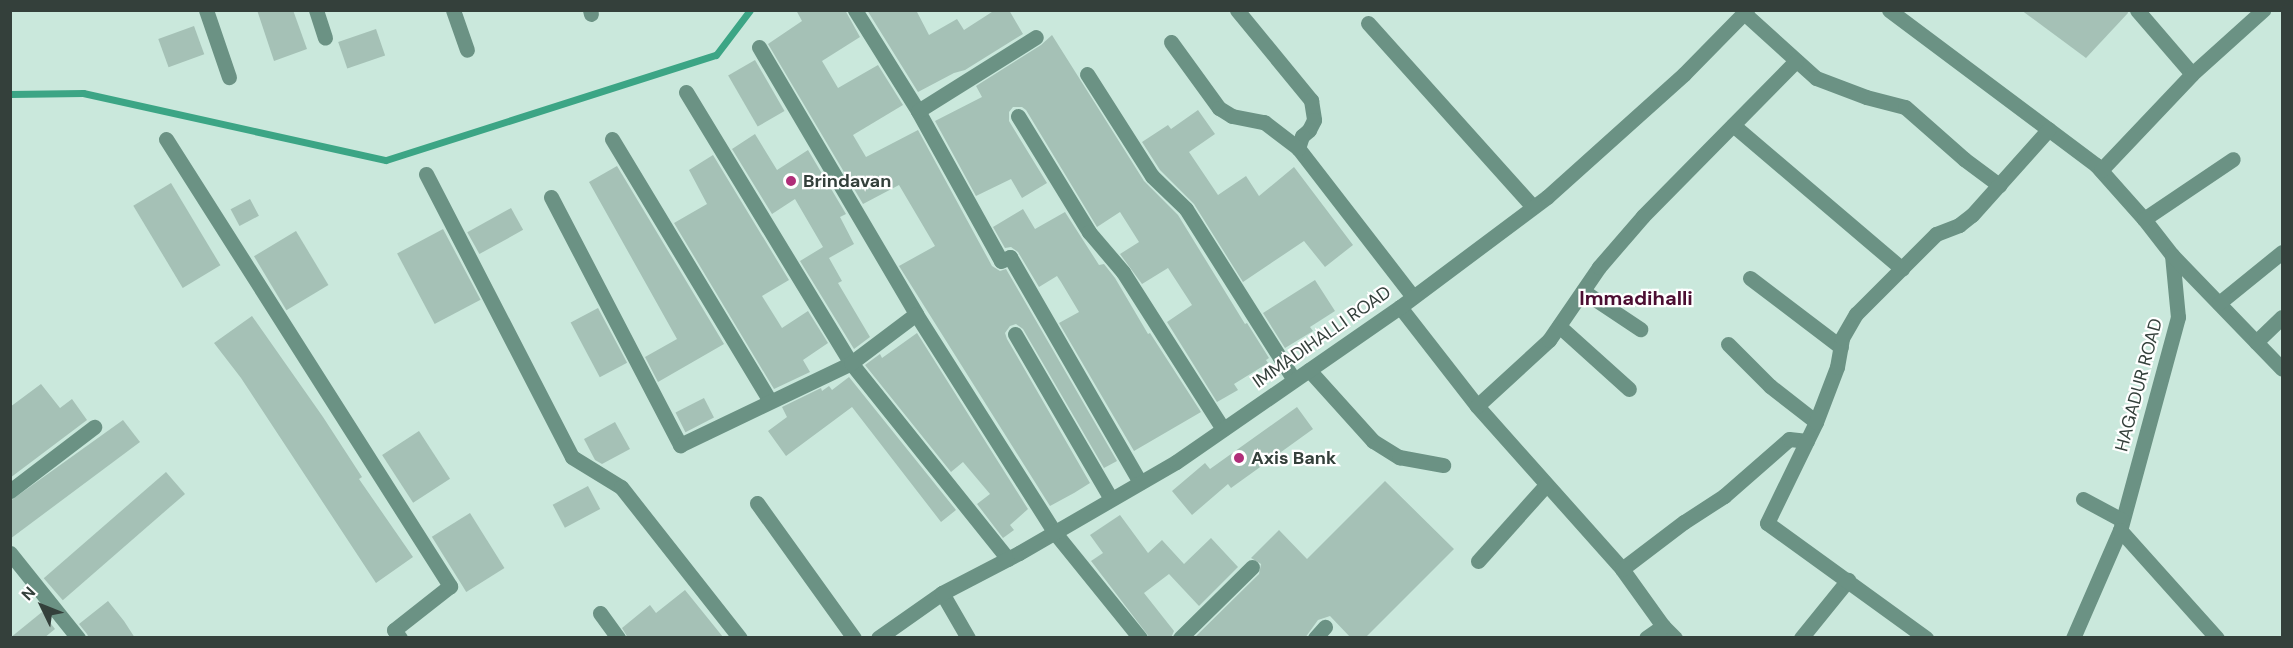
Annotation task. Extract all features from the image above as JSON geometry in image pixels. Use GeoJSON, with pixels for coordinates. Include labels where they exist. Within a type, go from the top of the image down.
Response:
{"type":"FeatureCollection","features":[{"type":"Feature","properties":{"kind":"street"},"geometry":{"type":"LineString","coordinates":[[206,10],[229,77]]}},
{"type":"Feature","properties":{"kind":"street"},"geometry":{"type":"LineString","coordinates":[[316,10],[325,38]]}},
{"type":"Feature","properties":{"kind":"street"},"geometry":{"type":"LineString","coordinates":[[453,10],[467,50]]}},
{"type":"Feature","properties":{"kind":"street"},"geometry":{"type":"LineString","coordinates":[[855,10],[918,111],[1001,261],[1010,257],[1140,482]]}},
{"type":"Feature","properties":{"kind":"street"},"geometry":{"type":"LineString","coordinates":[[1237,10],[1311,100],[1314,120],[1302,136],[1298,148]]}},
{"type":"Feature","properties":{"kind":"street"},"geometry":{"type":"LineString","coordinates":[[1889,10],[2101,170],[2172,255],[2283,369]]}},
{"type":"Feature","properties":{"kind":"street"},"geometry":{"type":"LineString","coordinates":[[2138,10],[2192,74]]}},
{"type":"Feature","properties":{"kind":"street"},"geometry":{"type":"LineString","coordinates":[[2101,170],[2192,74],[2263,10]]}},
{"type":"Feature","properties":{"kind":"street"},"geometry":{"type":"LineString","coordinates":[[1745,12],[1816,78],[1866,97],[1905,107],[1964,159],[1999,185]]}},
{"type":"Feature","properties":{"kind":"street","name":"IMMADIHALLI ROAD"},"geometry":{"type":"LineString","coordinates":[[878,638],[942,593],[1055,533],[1176,462],[1400,307],[1533,207],[1684,74],[1745,12]]}},
{"type":"Feature","properties":{"kind":"street"},"geometry":{"type":"LineString","coordinates":[[1368,23],[1533,207]]}},
{"type":"Feature","properties":{"kind":"street"},"geometry":{"type":"LineString","coordinates":[[918,111],[1036,38]]}},
{"type":"Feature","properties":{"kind":"street"},"geometry":{"type":"LineString","coordinates":[[1171,42],[1219,108],[1232,116],[1264,122],[1298,148],[1413,297]]}},
{"type":"Feature","properties":{"kind":"street"},"geometry":{"type":"LineString","coordinates":[[759,47],[916,314],[1055,533],[1140,638]]}},
{"type":"Feature","properties":{"kind":"street"},"geometry":{"type":"LineString","coordinates":[[1477,406],[1549,340],[1599,267],[1643,216],[1796,61]]}},
{"type":"Feature","properties":{"kind":"street"},"geometry":{"type":"LineString","coordinates":[[1087,74],[1152,176],[1186,209],[1294,380]]}},
{"type":"Feature","properties":{"kind":"street"},"geometry":{"type":"LineString","coordinates":[[686,92],[851,363],[1008,559]]}},
{"type":"Feature","properties":{"kind":"street"},"geometry":{"type":"LineString","coordinates":[[1018,116],[1089,232],[1123,272],[1223,429]]}},
{"type":"Feature","properties":{"kind":"street"},"geometry":{"type":"LineString","coordinates":[[1732,125],[1902,269]]}},
{"type":"Feature","properties":{"kind":"street"},"geometry":{"type":"LineString","coordinates":[[1926,638],[1767,523],[1816,422],[1837,367],[1842,338],[1856,314],[1936,234],[1959,225],[1972,215],[2049,129]]}},
{"type":"Feature","properties":{"kind":"street"},"geometry":{"type":"LineString","coordinates":[[166,139],[450,586],[394,630],[400,638]]}},
{"type":"Feature","properties":{"kind":"street"},"geometry":{"type":"LineString","coordinates":[[612,139],[770,400]]}},
{"type":"Feature","properties":{"kind":"street"},"geometry":{"type":"LineString","coordinates":[[2144,219],[2233,159]]}},
{"type":"Feature","properties":{"kind":"street"},"geometry":{"type":"LineString","coordinates":[[426,174],[572,457],[621,487],[740,638]]}},
{"type":"Feature","properties":{"kind":"street"},"geometry":{"type":"LineString","coordinates":[[551,197],[680,445],[851,363],[916,314]]}},
{"type":"Feature","properties":{"kind":"street"},"geometry":{"type":"LineString","coordinates":[[2219,303],[2283,252]]}},
{"type":"Feature","properties":{"kind":"street","name":"HAGADUR ROAD"},"geometry":{"type":"LineString","coordinates":[[2073,638],[2121,525],[2178,317],[2172,255]]}},
{"type":"Feature","properties":{"kind":"street"},"geometry":{"type":"LineString","coordinates":[[1750,278],[1841,347]]}},
{"type":"Feature","properties":{"kind":"street"},"geometry":{"type":"LineString","coordinates":[[1583,291],[1640,329]]}},
{"type":"Feature","properties":{"kind":"street"},"geometry":{"type":"LineString","coordinates":[[1400,307],[1477,406],[1622,569],[1663,626],[1675,638]]}},
{"type":"Feature","properties":{"kind":"street"},"geometry":{"type":"LineString","coordinates":[[2256,342],[2283,317]]}},
{"type":"Feature","properties":{"kind":"street"},"geometry":{"type":"LineString","coordinates":[[1559,326],[1629,389]]}},
{"type":"Feature","properties":{"kind":"street"},"geometry":{"type":"LineString","coordinates":[[1016,334],[1111,499]]}},
{"type":"Feature","properties":{"kind":"street"},"geometry":{"type":"LineString","coordinates":[[1728,344],[1770,386],[1816,422]]}},
{"type":"Feature","properties":{"kind":"street"},"geometry":{"type":"LineString","coordinates":[[1309,370],[1373,441],[1399,457],[1443,465]]}},
{"type":"Feature","properties":{"kind":"street"},"geometry":{"type":"LineString","coordinates":[[10,491],[94,426]]}},
{"type":"Feature","properties":{"kind":"street"},"geometry":{"type":"LineString","coordinates":[[1622,569],[1684,522],[1724,496],[1789,439],[1807,441]]}},
{"type":"Feature","properties":{"kind":"street"},"geometry":{"type":"LineString","coordinates":[[1478,561],[1546,485]]}},
{"type":"Feature","properties":{"kind":"street"},"geometry":{"type":"LineString","coordinates":[[2083,499],[2121,525],[2217,638]]}},
{"type":"Feature","properties":{"kind":"street"},"geometry":{"type":"LineString","coordinates":[[757,503],[854,638]]}},
{"type":"Feature","properties":{"kind":"street"},"geometry":{"type":"LineString","coordinates":[[10,553],[78,638]]}},
{"type":"Feature","properties":{"kind":"street"},"geometry":{"type":"LineString","coordinates":[[1180,638],[1251,567]]}},
{"type":"Feature","properties":{"kind":"street"},"geometry":{"type":"LineString","coordinates":[[1801,638],[1848,580]]}},
{"type":"Feature","properties":{"kind":"street"},"geometry":{"type":"LineString","coordinates":[[942,593],[968,638]]}},
{"type":"Feature","properties":{"kind":"street"},"geometry":{"type":"LineString","coordinates":[[600,613],[618,638]]}},
{"type":"Feature","properties":{"kind":"street"},"geometry":{"type":"LineString","coordinates":[[1646,638],[1663,626]]}},
{"type":"Feature","properties":{"kind":"building"},"geometry":{"type":"Polygon","coordinates":[[[257,10],[293,10],[307,49],[274,61],[257,10]]]}},
{"type":"Feature","properties":{"kind":"building"},"geometry":{"type":"Polygon","coordinates":[[[796,10],[845,10],[860,37],[822,61],[838,88],[878,65],[903,105],[853,135],[866,157],[918,130],[992,266],[1000,271],[1006,269],[1117,461],[1104,468],[1023,329],[1016,324],[1010,326],[1005,333],[1007,339],[1090,483],[1074,493],[1050,506],[899,266],[935,246],[899,185],[863,204],[768,44],[802,21],[796,10]]]}},
{"type":"Feature","properties":{"kind":"building"},"geometry":{"type":"Polygon","coordinates":[[[867,10],[916,10],[929,35],[957,19],[964,30],[995,10],[1009,10],[1023,34],[965,70],[954,73],[918,92],[867,10]]]}},
{"type":"Feature","properties":{"kind":"building"},"geometry":{"type":"Polygon","coordinates":[[[2021,10],[2127,10],[2128,13],[2086,58],[2021,10]]]}},
{"type":"Feature","properties":{"kind":"building"},"geometry":{"type":"Polygon","coordinates":[[[194,26],[204,54],[169,67],[158,39],[194,26]]]}},
{"type":"Feature","properties":{"kind":"building"},"geometry":{"type":"Polygon","coordinates":[[[376,29],[385,55],[347,68],[338,42],[376,29]]]}},
{"type":"Feature","properties":{"kind":"building"},"geometry":{"type":"Polygon","coordinates":[[[1052,35],[1144,181],[1178,215],[1245,324],[1247,323],[1269,358],[1266,360],[1268,363],[1234,384],[1238,390],[1217,402],[1167,322],[1192,305],[1168,268],[1142,284],[1120,254],[1139,242],[1120,212],[1097,227],[1026,110],[1022,107],[1013,107],[1009,112],[1009,121],[1047,183],[1022,198],[1011,179],[976,196],[935,121],[982,97],[976,86],[1041,45],[1052,35]]]}},
{"type":"Feature","properties":{"kind":"building"},"geometry":{"type":"Polygon","coordinates":[[[755,60],[784,111],[758,127],[728,76],[755,60]]]}},
{"type":"Feature","properties":{"kind":"building"},"geometry":{"type":"Polygon","coordinates":[[[1198,110],[1215,134],[1189,152],[1218,195],[1246,176],[1259,196],[1294,167],[1353,245],[1325,267],[1304,241],[1243,282],[1194,204],[1160,170],[1142,142],[1168,125],[1171,129],[1198,110]]]}},
{"type":"Feature","properties":{"kind":"building"},"geometry":{"type":"Polygon","coordinates":[[[755,134],[777,170],[808,150],[846,214],[840,217],[854,244],[829,258],[842,281],[838,283],[870,337],[854,349],[800,261],[823,247],[795,199],[772,214],[732,149],[755,134]]]}},
{"type":"Feature","properties":{"kind":"building"},"geometry":{"type":"Polygon","coordinates":[[[713,155],[789,280],[762,296],[782,328],[808,311],[828,343],[803,360],[810,372],[774,389],[674,223],[707,204],[689,170],[713,155]]]}},
{"type":"Feature","properties":{"kind":"building"},"geometry":{"type":"Polygon","coordinates":[[[617,166],[724,344],[658,382],[645,357],[677,339],[589,182],[617,166]]]}},
{"type":"Feature","properties":{"kind":"building"},"geometry":{"type":"Polygon","coordinates":[[[171,183],[220,265],[183,288],[133,206],[171,183]]]}},
{"type":"Feature","properties":{"kind":"building"},"geometry":{"type":"Polygon","coordinates":[[[250,199],[259,216],[239,226],[231,209],[250,199]]]}},
{"type":"Feature","properties":{"kind":"building"},"geometry":{"type":"Polygon","coordinates":[[[511,208],[523,230],[479,254],[467,232],[511,208]]]}},
{"type":"Feature","properties":{"kind":"building"},"geometry":{"type":"Polygon","coordinates":[[[1023,209],[1035,229],[1065,212],[1099,265],[1104,264],[1115,278],[1148,334],[1150,333],[1201,412],[1134,451],[1059,323],[1079,312],[1061,282],[1057,276],[1039,287],[1018,252],[1011,247],[1005,248],[993,227],[1023,209]]]}},
{"type":"Feature","properties":{"kind":"building"},"geometry":{"type":"Polygon","coordinates":[[[443,229],[481,300],[435,324],[397,253],[443,229]]]}},
{"type":"Feature","properties":{"kind":"building"},"geometry":{"type":"Polygon","coordinates":[[[296,231],[328,285],[286,310],[254,256],[296,231]]]}},
{"type":"Feature","properties":{"kind":"building"},"geometry":{"type":"Polygon","coordinates":[[[1315,280],[1335,311],[1310,327],[1313,331],[1285,348],[1263,313],[1315,280]]]}},
{"type":"Feature","properties":{"kind":"building"},"geometry":{"type":"Polygon","coordinates":[[[598,308],[627,363],[600,377],[571,323],[598,308]]]}},
{"type":"Feature","properties":{"kind":"building"},"geometry":{"type":"Polygon","coordinates":[[[252,316],[323,417],[362,477],[359,479],[413,557],[376,583],[241,378],[214,343],[252,316]]]}},
{"type":"Feature","properties":{"kind":"building"},"geometry":{"type":"Polygon","coordinates":[[[917,333],[1028,509],[1010,525],[1014,530],[1003,538],[977,504],[990,494],[963,462],[951,472],[865,365],[880,354],[882,358],[917,333]]]}},
{"type":"Feature","properties":{"kind":"building"},"geometry":{"type":"Polygon","coordinates":[[[849,377],[956,510],[941,522],[852,407],[786,456],[768,431],[787,417],[782,407],[821,388],[822,391],[829,386],[832,390],[849,377]]]}},
{"type":"Feature","properties":{"kind":"building"},"geometry":{"type":"Polygon","coordinates":[[[41,384],[60,408],[72,399],[87,420],[10,478],[10,407],[41,384]]]}},
{"type":"Feature","properties":{"kind":"building"},"geometry":{"type":"Polygon","coordinates":[[[704,398],[714,418],[685,432],[675,413],[704,398]]]}},
{"type":"Feature","properties":{"kind":"building"},"geometry":{"type":"Polygon","coordinates":[[[1297,407],[1313,429],[1231,488],[1228,484],[1192,515],[1172,491],[1205,463],[1210,469],[1297,407]]]}},
{"type":"Feature","properties":{"kind":"building"},"geometry":{"type":"Polygon","coordinates":[[[123,420],[140,442],[10,539],[10,501],[123,420]]]}},
{"type":"Feature","properties":{"kind":"building"},"geometry":{"type":"Polygon","coordinates":[[[615,422],[630,449],[602,464],[595,460],[584,439],[615,422]]]}},
{"type":"Feature","properties":{"kind":"building"},"geometry":{"type":"Polygon","coordinates":[[[419,431],[450,479],[413,503],[382,455],[419,431]]]}},
{"type":"Feature","properties":{"kind":"building"},"geometry":{"type":"Polygon","coordinates":[[[166,472],[185,494],[63,600],[44,578],[166,472]]]}},
{"type":"Feature","properties":{"kind":"building"},"geometry":{"type":"Polygon","coordinates":[[[1385,481],[1454,549],[1365,638],[1351,638],[1330,616],[1318,620],[1305,638],[1194,638],[1259,574],[1261,564],[1251,558],[1279,530],[1307,559],[1385,481]]]}},
{"type":"Feature","properties":{"kind":"building"},"geometry":{"type":"Polygon","coordinates":[[[588,486],[600,509],[565,528],[553,505],[588,486]]]}},
{"type":"Feature","properties":{"kind":"building"},"geometry":{"type":"Polygon","coordinates":[[[470,513],[504,568],[466,592],[432,537],[470,513]]]}},
{"type":"Feature","properties":{"kind":"building"},"geometry":{"type":"Polygon","coordinates":[[[1120,515],[1148,553],[1162,540],[1184,564],[1211,538],[1238,567],[1199,606],[1169,574],[1144,593],[1174,631],[1171,638],[1150,638],[1091,561],[1103,553],[1090,535],[1120,515]]]}},
{"type":"Feature","properties":{"kind":"building"},"geometry":{"type":"Polygon","coordinates":[[[685,590],[723,637],[628,638],[622,628],[650,605],[656,613],[685,590]]]}},
{"type":"Feature","properties":{"kind":"building"},"geometry":{"type":"Polygon","coordinates":[[[108,601],[135,638],[89,638],[79,624],[108,601]]]}},
{"type":"Feature","properties":{"kind":"building"},"geometry":{"type":"Polygon","coordinates":[[[42,612],[55,629],[44,638],[10,638],[42,612]]]}},
{"type":"Feature","properties":{"kind":"waterway"},"geometry":{"type":"LineString","coordinates":[[10,94],[83,93],[386,160],[716,55],[750,10]]}},
{"type":"Feature","properties":{"kind":"place","name":"Brindavan"},"geometry":{"type":"Point","coordinates":[791,181]}},
{"type":"Feature","properties":{"kind":"place","name":"Axis Bank"},"geometry":{"type":"Point","coordinates":[1239,458]}},
{"type":"Feature","properties":{"kind":"district","name":"Immadihalli"},"geometry":{"type":"Point","coordinates":[1636,298]}}]}
